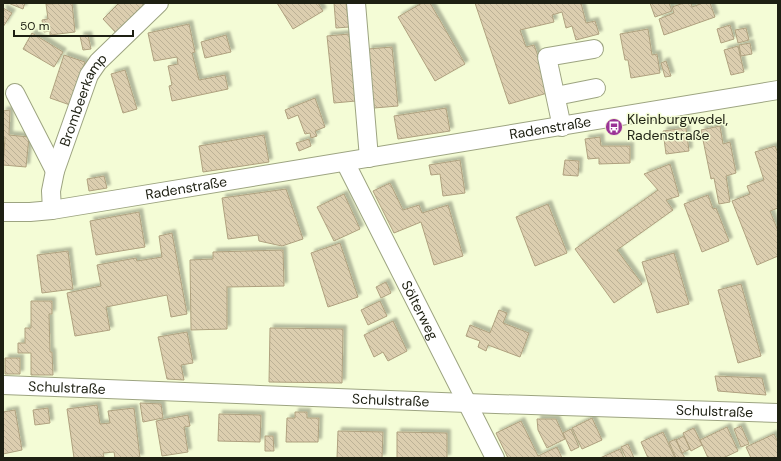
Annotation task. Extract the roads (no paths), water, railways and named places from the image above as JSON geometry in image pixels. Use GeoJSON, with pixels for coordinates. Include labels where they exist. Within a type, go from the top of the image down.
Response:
{"type":"FeatureCollection","features":[{"type":"Feature","properties":{"kind":"street","name":"Brombeerkamp"},"geometry":{"type":"LineString","coordinates":[[52,210],[51,191],[55,171],[89,75],[98,62],[158,3]]}},
{"type":"Feature","properties":{"kind":"street"},"geometry":{"type":"LineString","coordinates":[[356,3],[369,158]]}},
{"type":"Feature","properties":{"kind":"street"},"geometry":{"type":"LineString","coordinates":[[562,127],[547,57],[594,49]]}},
{"type":"Feature","properties":{"kind":"street"},"geometry":{"type":"LineString","coordinates":[[556,96],[596,88]]}},
{"type":"Feature","properties":{"kind":"street","name":"Radenstraße"},"geometry":{"type":"LineString","coordinates":[[4,213],[52,210],[562,127],[778,90]]}},
{"type":"Feature","properties":{"kind":"street","name":"Brombeerkamp"},"geometry":{"type":"LineString","coordinates":[[15,93],[55,171]]}},
{"type":"Feature","properties":{"kind":"street","name":"Sölterweg"},"geometry":{"type":"LineString","coordinates":[[345,162],[495,458]]}},
{"type":"Feature","properties":{"kind":"street","name":"Schulstraße"},"geometry":{"type":"LineString","coordinates":[[3,384],[467,403],[778,413]]}},
{"type":"Feature","properties":{"kind":"place","name":"Kleinburgwedel, Radenstraße"},"geometry":{"type":"Point","coordinates":[614,127]}}]}
